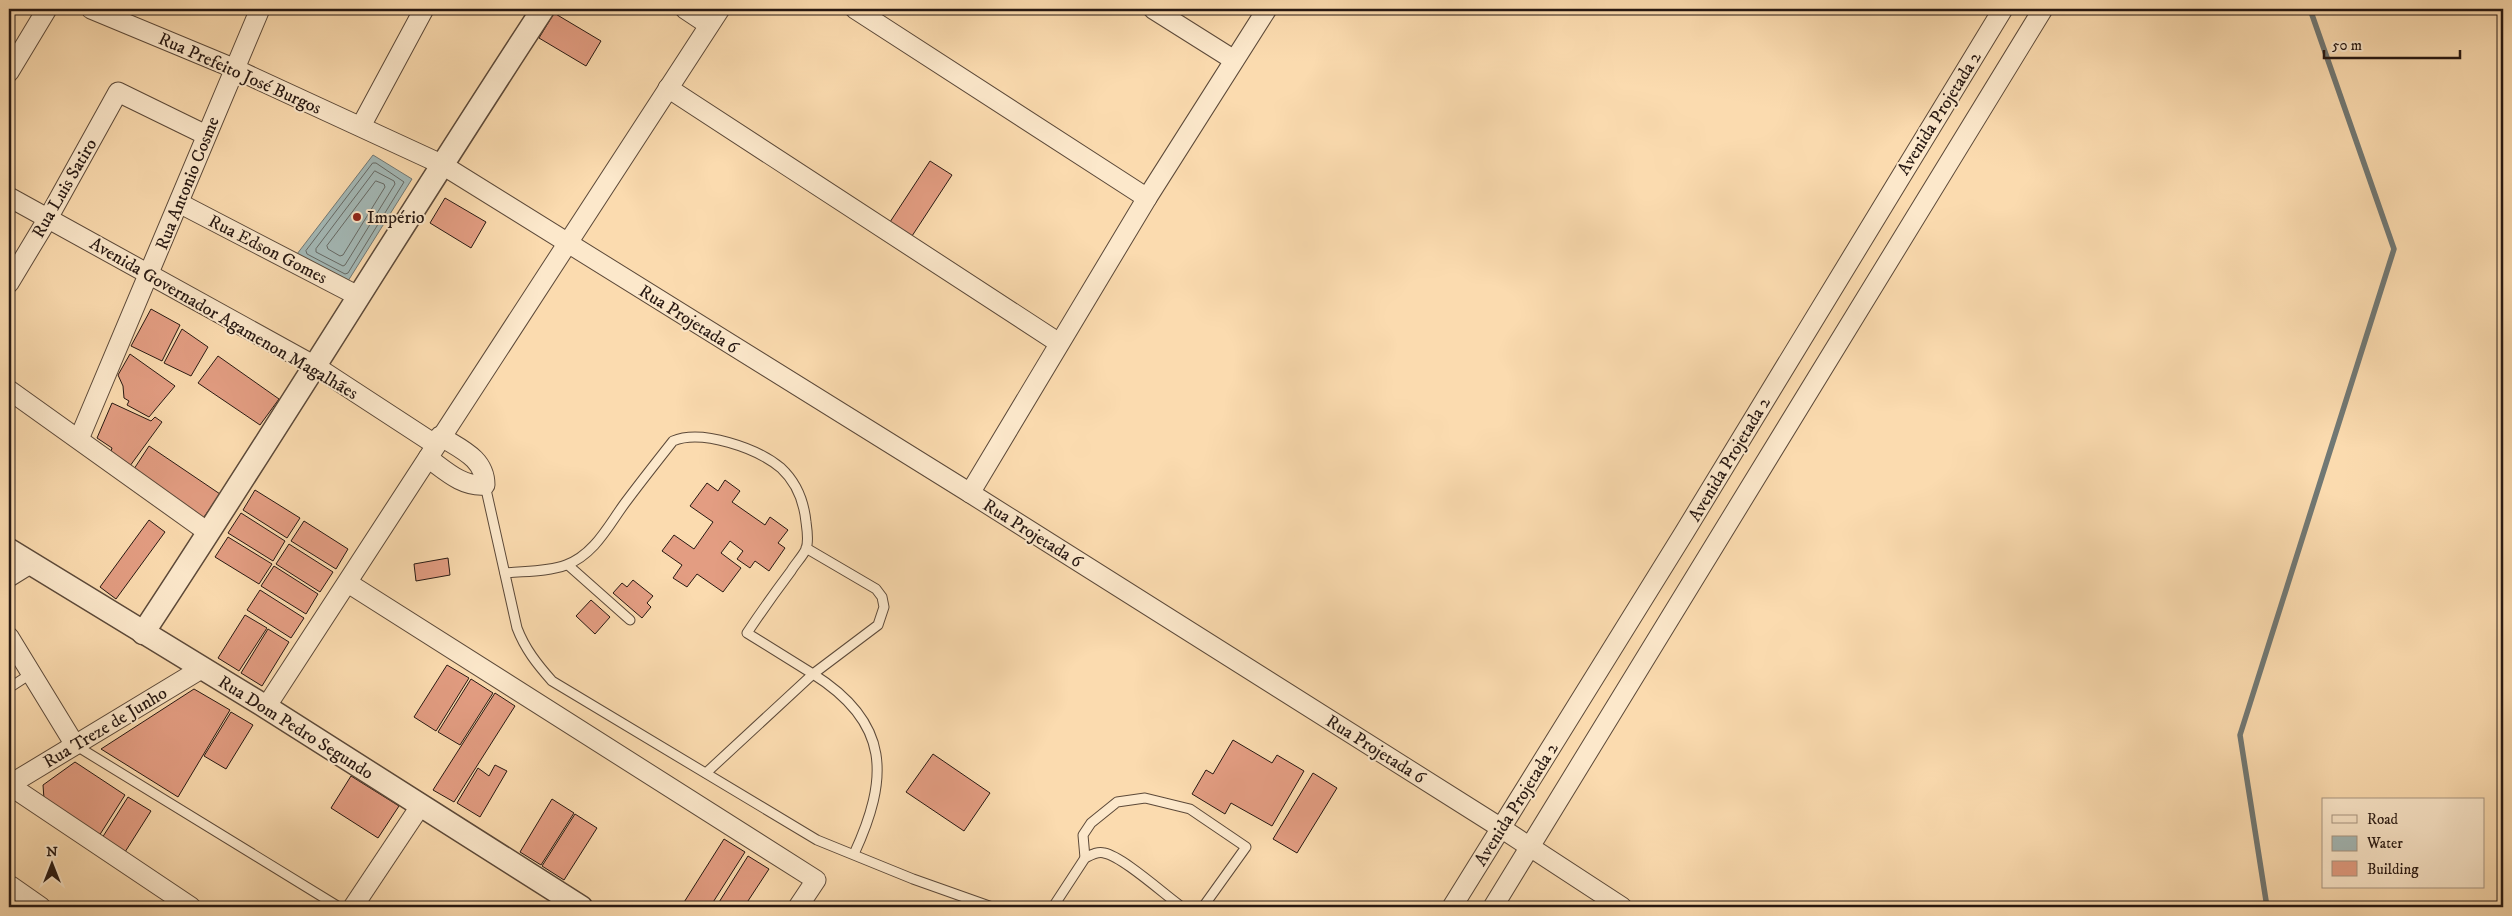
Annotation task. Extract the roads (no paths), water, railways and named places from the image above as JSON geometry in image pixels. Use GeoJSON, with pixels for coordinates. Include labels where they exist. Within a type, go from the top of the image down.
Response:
{"type":"FeatureCollection","features":[{"type":"Feature","properties":{"kind":"street"},"geometry":{"type":"LineString","coordinates":[[9,72],[47,9]]}},
{"type":"Feature","properties":{"kind":"street","name":"Rua Prefeito José Burgos"},"geometry":{"type":"LineString","coordinates":[[91,9],[234,68],[441,164]]}},
{"type":"Feature","properties":{"kind":"street","name":"Rua Antonio Cosme"},"geometry":{"type":"LineString","coordinates":[[79,439],[260,9]]}},
{"type":"Feature","properties":{"kind":"street"},"geometry":{"type":"LineString","coordinates":[[361,126],[424,9]]}},
{"type":"Feature","properties":{"kind":"street"},"geometry":{"type":"LineString","coordinates":[[143,633],[209,533],[441,164],[542,9]]}},
{"type":"Feature","properties":{"kind":"street"},"geometry":{"type":"LineString","coordinates":[[685,9],[709,25]]}},
{"type":"Feature","properties":{"kind":"street"},"geometry":{"type":"LineString","coordinates":[[266,707],[348,583],[566,243],[720,9]]}},
{"type":"Feature","properties":{"kind":"street"},"geometry":{"type":"LineString","coordinates":[[855,9],[1147,198]]}},
{"type":"Feature","properties":{"kind":"street"},"geometry":{"type":"LineString","coordinates":[[1153,9],[1234,60]]}},
{"type":"Feature","properties":{"kind":"street"},"geometry":{"type":"LineString","coordinates":[[970,493],[1147,198],[1267,9]]}},
{"type":"Feature","properties":{"kind":"street","name":"Avenida Projetada 2"},"geometry":{"type":"LineString","coordinates":[[1452,907],[1679,542],[2003,9]]}},
{"type":"Feature","properties":{"kind":"street","name":"Avenida Projetada 2"},"geometry":{"type":"LineString","coordinates":[[1493,907],[2043,9]]}},
{"type":"Feature","properties":{"kind":"street"},"geometry":{"type":"LineString","coordinates":[[668,88],[1059,343]]}},
{"type":"Feature","properties":{"kind":"street","name":"Rua Luis Satiro"},"geometry":{"type":"LineString","coordinates":[[9,283],[47,220],[118,92],[206,135]]}},
{"type":"Feature","properties":{"kind":"street","name":"Rua Projetada 6"},"geometry":{"type":"LineString","coordinates":[[441,164],[970,493],[1501,828],[1622,907]]}},
{"type":"Feature","properties":{"kind":"street","name":"Avenida Governador Agamenon Magalhães"},"geometry":{"type":"LineString","coordinates":[[9,197],[47,220],[150,274],[315,366],[435,446]]}},
{"type":"Feature","properties":{"kind":"street","name":"Rua Edson Gomes"},"geometry":{"type":"LineString","coordinates":[[178,203],[358,296]]}},
{"type":"Feature","properties":{"kind":"street"},"geometry":{"type":"LineString","coordinates":[[9,390],[209,533]]}},
{"type":"Feature","properties":{"kind":"street"},"geometry":{"type":"LineString","coordinates":[[435,446],[479,463],[485,473],[485,485],[474,486],[457,479],[435,446]]}},
{"type":"Feature","properties":{"kind":"street","name":"Rua Dom Pedro Segundo"},"geometry":{"type":"LineString","coordinates":[[9,550],[266,707],[581,907]]}},
{"type":"Feature","properties":{"kind":"street"},"geometry":{"type":"LineString","coordinates":[[9,577],[30,564]]}},
{"type":"Feature","properties":{"kind":"street"},"geometry":{"type":"LineString","coordinates":[[348,583],[816,880],[798,907]]}},
{"type":"Feature","properties":{"kind":"street"},"geometry":{"type":"LineString","coordinates":[[9,637],[75,745]]}},
{"type":"Feature","properties":{"kind":"street","name":"Rua Treze de Junho"},"geometry":{"type":"LineString","coordinates":[[9,785],[201,668]]}},
{"type":"Feature","properties":{"kind":"street"},"geometry":{"type":"LineString","coordinates":[[9,785],[191,907]]}},
{"type":"Feature","properties":{"kind":"street"},"geometry":{"type":"LineString","coordinates":[[353,907],[420,805]]}},
{"type":"Feature","properties":{"kind":"street"},"geometry":{"type":"LineString","coordinates":[[9,888],[11,886],[41,907]]}},
{"type":"Feature","properties":{"kind":"lane"},"geometry":{"type":"LineString","coordinates":[[505,573],[552,569],[568,565],[585,553],[605,533],[673,441],[690,436],[709,437],[752,452],[780,468],[795,484],[804,506],[806,548],[747,633],[830,685],[852,706],[872,736],[878,761],[869,821],[854,854]]}},
{"type":"Feature","properties":{"kind":"lane"},"geometry":{"type":"LineString","coordinates":[[485,485],[512,611],[523,643],[552,681],[817,840],[913,879],[992,907]]}},
{"type":"Feature","properties":{"kind":"lane"},"geometry":{"type":"LineString","coordinates":[[706,773],[813,674],[878,625],[884,607],[882,597],[876,589],[806,548]]}},
{"type":"Feature","properties":{"kind":"lane"},"geometry":{"type":"LineString","coordinates":[[568,565],[630,620]]}},
{"type":"Feature","properties":{"kind":"lane"},"geometry":{"type":"LineString","coordinates":[[9,688],[32,673]]}},
{"type":"Feature","properties":{"kind":"lane"},"geometry":{"type":"LineString","coordinates":[[75,745],[339,907]]}},
{"type":"Feature","properties":{"kind":"lane"},"geometry":{"type":"LineString","coordinates":[[1053,907],[1085,858],[1083,835],[1091,823],[1117,802],[1145,798],[1190,809],[1246,848],[1202,907]]}},
{"type":"Feature","properties":{"kind":"lane"},"geometry":{"type":"LineString","coordinates":[[1085,858],[1103,852],[1117,858],[1182,907]]}},
{"type":"Feature","properties":{"kind":"water","name":"Império"},"geometry":{"type":"Polygon","coordinates":[[[373,155],[412,179],[348,281],[297,254],[373,155]]]}},
{"type":"Feature","properties":{"kind":"waterway"},"geometry":{"type":"LineString","coordinates":[[2267,907],[2240,735],[2394,249],[2310,9]]}},
{"type":"Feature","properties":{"kind":"place","name":"Império"},"geometry":{"type":"Point","coordinates":[357,217]}}]}
